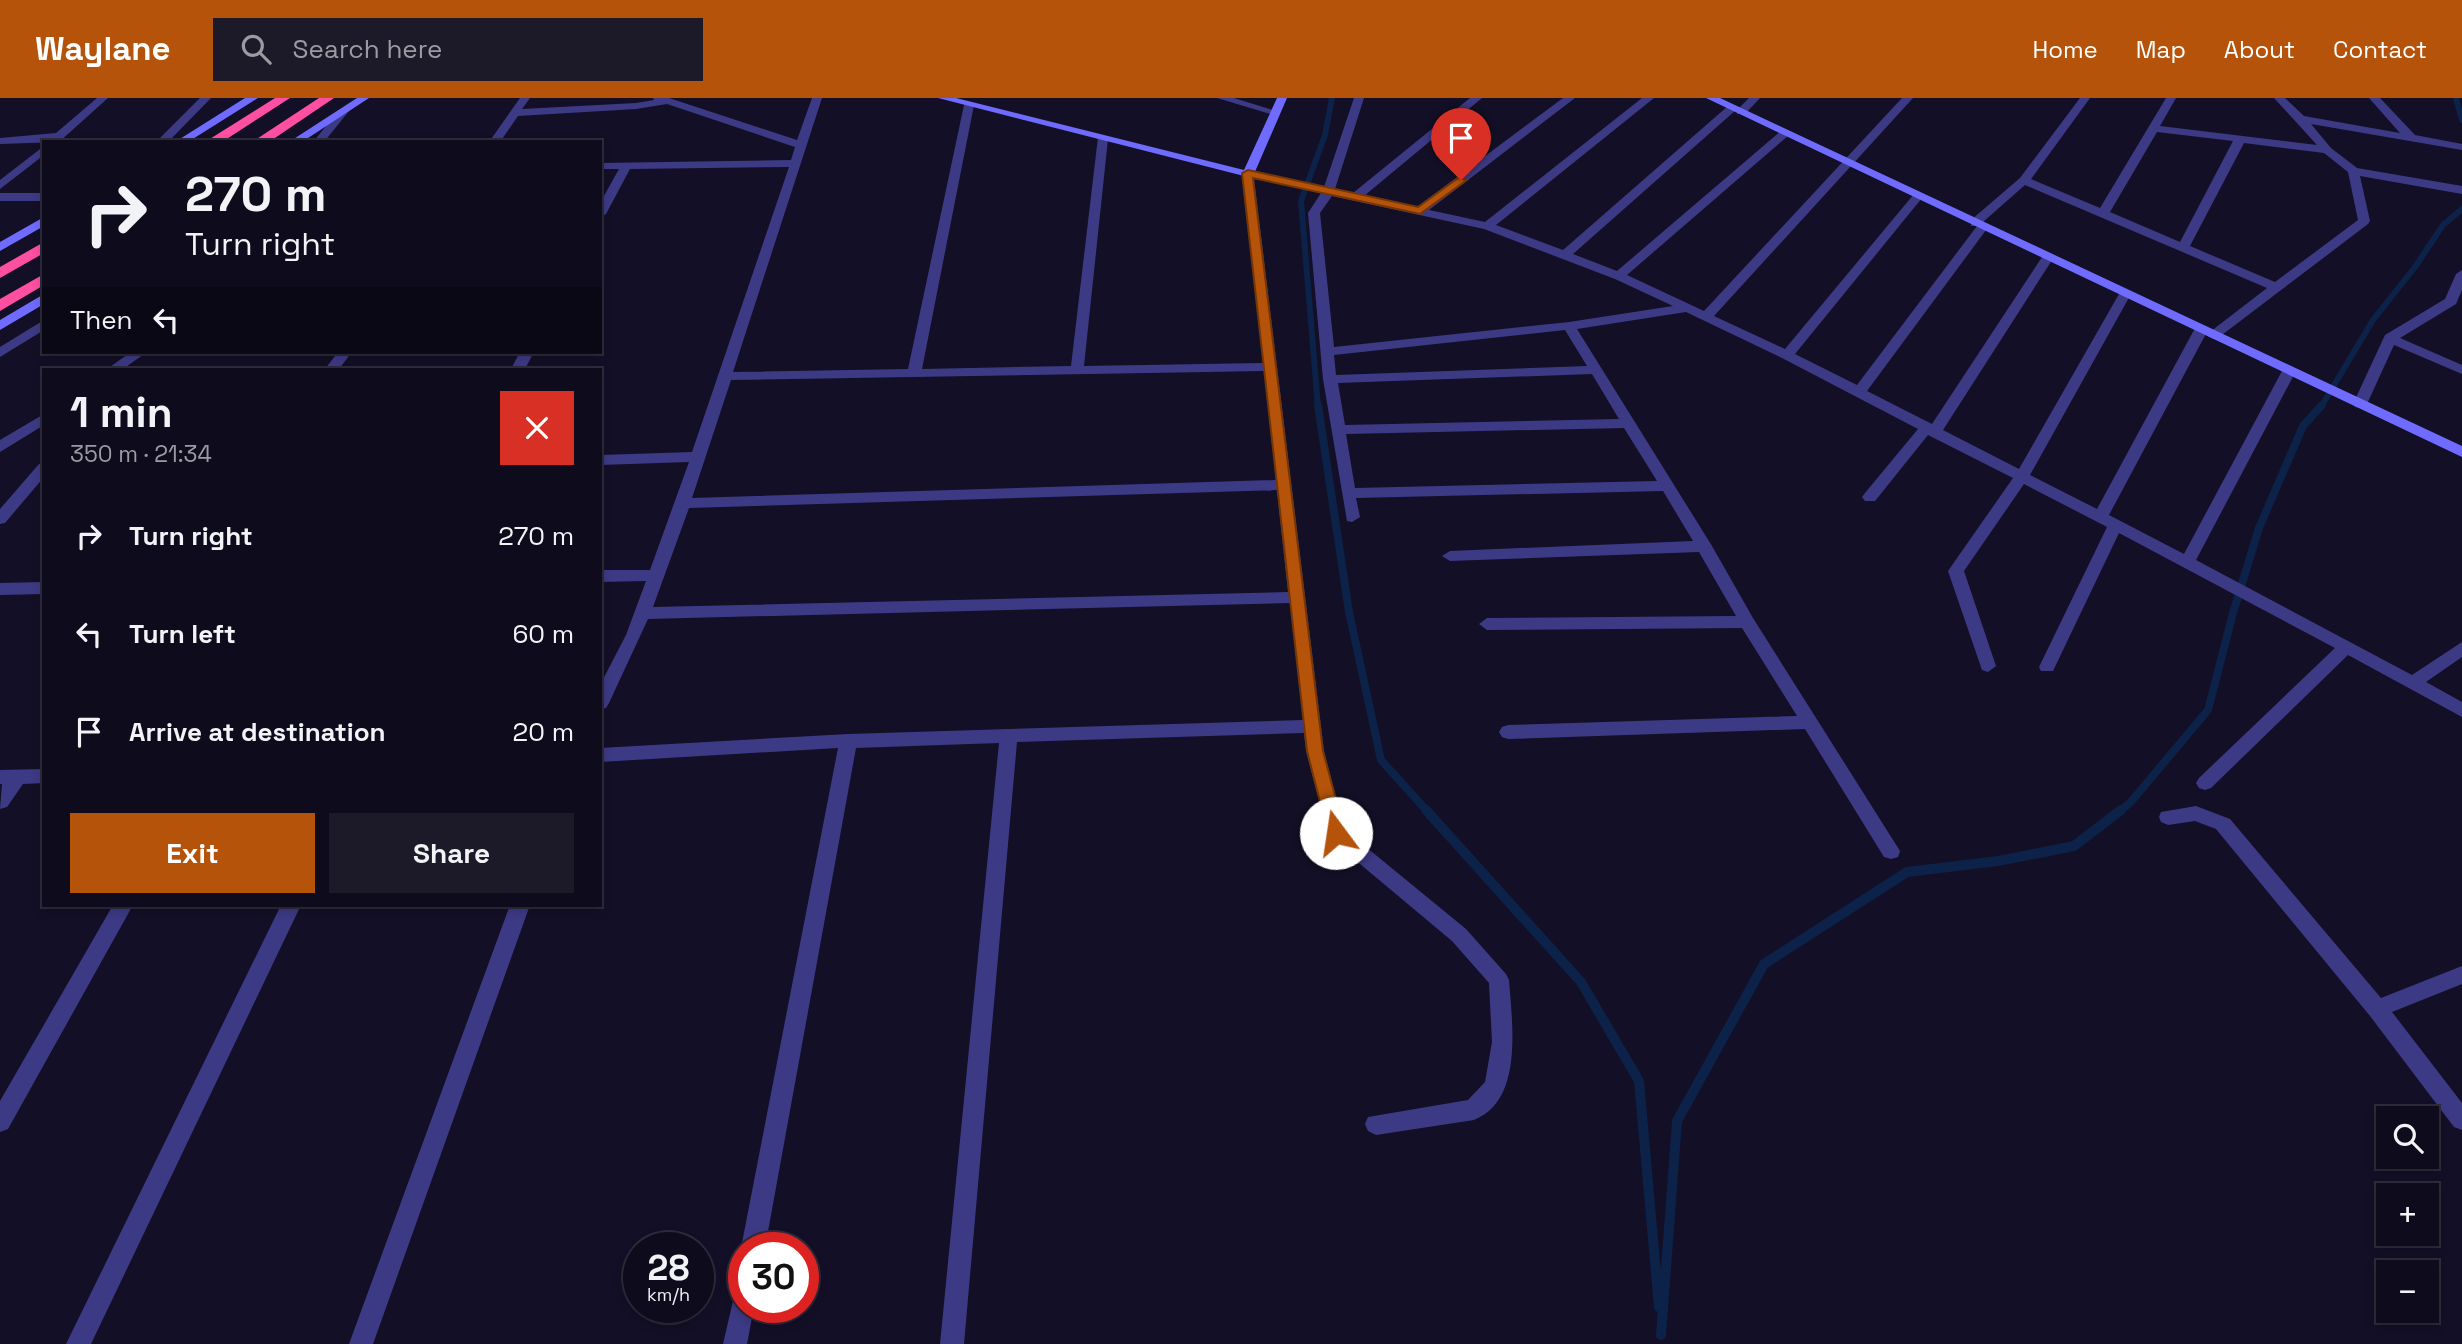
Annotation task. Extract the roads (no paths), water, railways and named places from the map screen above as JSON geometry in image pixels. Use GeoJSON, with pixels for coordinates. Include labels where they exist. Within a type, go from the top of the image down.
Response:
{"type":"FeatureCollection","features":[{"type":"Feature","properties":{"kind":"highway"},"geometry":{"type":"LineString","coordinates":[[215,140],[284,98]]}},
{"type":"Feature","properties":{"kind":"highway"},"geometry":{"type":"LineString","coordinates":[[262,140],[328,98]]}},
{"type":"Feature","properties":{"kind":"highway"},"geometry":{"type":"LineString","coordinates":[[0,273],[42,247]]}},
{"type":"Feature","properties":{"kind":"highway"},"geometry":{"type":"LineString","coordinates":[[0,306],[42,279]]}},
{"type":"Feature","properties":{"kind":"street"},"geometry":{"type":"LineString","coordinates":[[0,141],[55,139],[103,98]]}},
{"type":"Feature","properties":{"kind":"street"},"geometry":{"type":"LineString","coordinates":[[163,140],[206,98]]}},
{"type":"Feature","properties":{"kind":"street"},"geometry":{"type":"LineString","coordinates":[[183,140],[253,98]]}},
{"type":"Feature","properties":{"kind":"street"},"geometry":{"type":"LineString","coordinates":[[297,140],[364,98]]}},
{"type":"Feature","properties":{"kind":"street"},"geometry":{"type":"LineString","coordinates":[[495,140],[525,98]]}},
{"type":"Feature","properties":{"kind":"street"},"geometry":{"type":"LineString","coordinates":[[602,699],[635,635],[683,503],[817,98]]}},
{"type":"Feature","properties":{"kind":"street"},"geometry":{"type":"LineString","coordinates":[[943,98],[1274,181],[1357,196],[1487,226],[1619,276],[1787,355],[1929,431],[2266,603],[2462,710]]}},
{"type":"Feature","properties":{"kind":"street"},"geometry":{"type":"LineString","coordinates":[[1222,98],[1274,112]]}},
{"type":"Feature","properties":{"kind":"street"},"geometry":{"type":"LineString","coordinates":[[1282,98],[1248,173],[1315,751],[1336,833],[1459,935],[1499,980],[1503,1042],[1494,1087],[1474,1110],[1376,1124]]}},
{"type":"Feature","properties":{"kind":"street"},"geometry":{"type":"LineString","coordinates":[[1352,517],[1330,379],[1314,214],[1359,98]]}},
{"type":"Feature","properties":{"kind":"street"},"geometry":{"type":"LineString","coordinates":[[1357,196],[1477,98]]}},
{"type":"Feature","properties":{"kind":"street"},"geometry":{"type":"LineString","coordinates":[[1420,211],[1570,98]]}},
{"type":"Feature","properties":{"kind":"street"},"geometry":{"type":"LineString","coordinates":[[1487,226],[1649,98]]}},
{"type":"Feature","properties":{"kind":"street"},"geometry":{"type":"LineString","coordinates":[[1711,98],[2462,452]]}},
{"type":"Feature","properties":{"kind":"street"},"geometry":{"type":"LineString","coordinates":[[1565,255],[1737,110],[1755,98]]}},
{"type":"Feature","properties":{"kind":"street"},"geometry":{"type":"LineString","coordinates":[[1706,317],[1908,98]]}},
{"type":"Feature","properties":{"kind":"street"},"geometry":{"type":"LineString","coordinates":[[1858,393],[1979,225],[2024,180],[2085,98]]}},
{"type":"Feature","properties":{"kind":"street"},"geometry":{"type":"LineString","coordinates":[[2103,214],[2171,98]]}},
{"type":"Feature","properties":{"kind":"street"},"geometry":{"type":"LineString","coordinates":[[2266,98],[2281,100],[2327,150],[2353,171],[2462,190]]}},
{"type":"Feature","properties":{"kind":"street"},"geometry":{"type":"LineString","coordinates":[[2374,98],[2411,138]]}},
{"type":"Feature","properties":{"kind":"street"},"geometry":{"type":"LineString","coordinates":[[514,113],[636,106],[663,100],[801,145]]}},
{"type":"Feature","properties":{"kind":"street"},"geometry":{"type":"LineString","coordinates":[[914,373],[969,105]]}},
{"type":"Feature","properties":{"kind":"street"},"geometry":{"type":"LineString","coordinates":[[320,140],[344,111]]}},
{"type":"Feature","properties":{"kind":"street"},"geometry":{"type":"LineString","coordinates":[[2301,119],[2462,147]]}},
{"type":"Feature","properties":{"kind":"street"},"geometry":{"type":"LineString","coordinates":[[2153,128],[2327,150]]}},
{"type":"Feature","properties":{"kind":"street"},"geometry":{"type":"LineString","coordinates":[[1619,276],[1785,133]]}},
{"type":"Feature","properties":{"kind":"street"},"geometry":{"type":"LineString","coordinates":[[1077,370],[1102,138]]}},
{"type":"Feature","properties":{"kind":"street"},"geometry":{"type":"LineString","coordinates":[[2183,248],[2241,139]]}},
{"type":"Feature","properties":{"kind":"street"},"geometry":{"type":"LineString","coordinates":[[0,186],[42,151]]}},
{"type":"Feature","properties":{"kind":"street"},"geometry":{"type":"LineString","coordinates":[[602,166],[796,163]]}},
{"type":"Feature","properties":{"kind":"street"},"geometry":{"type":"LineString","coordinates":[[602,210],[626,166]]}},
{"type":"Feature","properties":{"kind":"street"},"geometry":{"type":"LineString","coordinates":[[2047,667],[2107,522],[2207,332],[2277,288],[2364,221],[2353,171]]}},
{"type":"Feature","properties":{"kind":"street"},"geometry":{"type":"LineString","coordinates":[[2024,180],[2277,288]]}},
{"type":"Feature","properties":{"kind":"street"},"geometry":{"type":"LineString","coordinates":[[1787,355],[1918,196]]}},
{"type":"Feature","properties":{"kind":"street"},"geometry":{"type":"LineString","coordinates":[[0,197],[42,197]]}},
{"type":"Feature","properties":{"kind":"street"},"geometry":{"type":"LineString","coordinates":[[0,247],[42,222]]}},
{"type":"Feature","properties":{"kind":"street"},"geometry":{"type":"LineString","coordinates":[[1870,497],[1929,431],[2048,257]]}},
{"type":"Feature","properties":{"kind":"street"},"geometry":{"type":"LineString","coordinates":[[2354,402],[2390,338],[2456,303],[2462,274]]}},
{"type":"Feature","properties":{"kind":"street"},"geometry":{"type":"LineString","coordinates":[[1988,666],[1956,571],[2021,478],[2126,294]]}},
{"type":"Feature","properties":{"kind":"street"},"geometry":{"type":"LineString","coordinates":[[0,326],[42,299]]}},
{"type":"Feature","properties":{"kind":"street"},"geometry":{"type":"LineString","coordinates":[[1327,352],[1569,326],[1689,308]]}},
{"type":"Feature","properties":{"kind":"street"},"geometry":{"type":"LineString","coordinates":[[0,353],[42,325]]}},
{"type":"Feature","properties":{"kind":"street"},"geometry":{"type":"LineString","coordinates":[[1569,326],[1747,622],[1891,851]]}},
{"type":"Feature","properties":{"kind":"street"},"geometry":{"type":"LineString","coordinates":[[2390,338],[2462,370]]}},
{"type":"Feature","properties":{"kind":"street"},"geometry":{"type":"LineString","coordinates":[[116,368],[138,354]]}},
{"type":"Feature","properties":{"kind":"street"},"geometry":{"type":"LineString","coordinates":[[128,368],[139,354]]}},
{"type":"Feature","properties":{"kind":"street"},"geometry":{"type":"LineString","coordinates":[[333,368],[343,354]]}},
{"type":"Feature","properties":{"kind":"street"},"geometry":{"type":"LineString","coordinates":[[726,376],[1272,367]]}},
{"type":"Feature","properties":{"kind":"street"},"geometry":{"type":"LineString","coordinates":[[1330,379],[1596,370]]}},
{"type":"Feature","properties":{"kind":"street"},"geometry":{"type":"LineString","coordinates":[[2187,563],[2289,371]]}},
{"type":"Feature","properties":{"kind":"street"},"geometry":{"type":"LineString","coordinates":[[0,447],[42,419]]}},
{"type":"Feature","properties":{"kind":"street"},"geometry":{"type":"LineString","coordinates":[[1338,430],[1629,423]]}},
{"type":"Feature","properties":{"kind":"street"},"geometry":{"type":"LineString","coordinates":[[602,460],[698,457]]}},
{"type":"Feature","properties":{"kind":"street"},"geometry":{"type":"LineString","coordinates":[[0,519],[41,473]]}},
{"type":"Feature","properties":{"kind":"street"},"geometry":{"type":"LineString","coordinates":[[683,503],[1285,485]]}},
{"type":"Feature","properties":{"kind":"street"},"geometry":{"type":"LineString","coordinates":[[1348,493],[1667,486]]}},
{"type":"Feature","properties":{"kind":"street"},"geometry":{"type":"LineString","coordinates":[[1450,556],[1704,547]]}},
{"type":"Feature","properties":{"kind":"street"},"geometry":{"type":"LineString","coordinates":[[602,576],[656,575]]}},
{"type":"Feature","properties":{"kind":"street"},"geometry":{"type":"LineString","coordinates":[[0,589],[42,588]]}},
{"type":"Feature","properties":{"kind":"street"},"geometry":{"type":"LineString","coordinates":[[642,613],[1298,597]]}},
{"type":"Feature","properties":{"kind":"street"},"geometry":{"type":"LineString","coordinates":[[1487,624],[1747,622]]}},
{"type":"Feature","properties":{"kind":"street"},"geometry":{"type":"LineString","coordinates":[[2205,783],[2346,647]]}},
{"type":"Feature","properties":{"kind":"street"},"geometry":{"type":"LineString","coordinates":[[2413,683],[2462,648]]}},
{"type":"Feature","properties":{"kind":"street"},"geometry":{"type":"LineString","coordinates":[[1508,732],[1812,722]]}},
{"type":"Feature","properties":{"kind":"street"},"geometry":{"type":"LineString","coordinates":[[602,755],[848,741],[1312,726]]}},
{"type":"Feature","properties":{"kind":"street"},"geometry":{"type":"LineString","coordinates":[[952,1344],[1009,736]]}},
{"type":"Feature","properties":{"kind":"street"},"geometry":{"type":"LineString","coordinates":[[756,1232],[848,741]]}},
{"type":"Feature","properties":{"kind":"street"},"geometry":{"type":"LineString","coordinates":[[0,802],[9,777],[42,776]]}},
{"type":"Feature","properties":{"kind":"street"},"geometry":{"type":"LineString","coordinates":[[2168,817],[2196,813],[2223,824],[2377,1009],[2462,1120]]}},
{"type":"Feature","properties":{"kind":"street"},"geometry":{"type":"LineString","coordinates":[[0,1122],[122,907]]}},
{"type":"Feature","properties":{"kind":"street"},"geometry":{"type":"LineString","coordinates":[[78,1344],[290,907]]}},
{"type":"Feature","properties":{"kind":"street"},"geometry":{"type":"LineString","coordinates":[[360,1344],[519,907]]}},
{"type":"Feature","properties":{"kind":"street"},"geometry":{"type":"LineString","coordinates":[[2377,1009],[2462,975]]}},
{"type":"Feature","properties":{"kind":"street"},"geometry":{"type":"LineString","coordinates":[[735,1344],[739,1323]]}},
{"type":"Feature","properties":{"kind":"waterway"},"geometry":{"type":"LineString","coordinates":[[1318,407],[1301,201],[1325,135],[1332,98]]}},
{"type":"Feature","properties":{"kind":"waterway"},"geometry":{"type":"LineString","coordinates":[[2456,98],[2462,120]]}},
{"type":"Feature","properties":{"kind":"waterway"},"geometry":{"type":"LineString","coordinates":[[2321,407],[2373,320],[2415,267],[2443,225],[2462,209]]}},
{"type":"Feature","properties":{"kind":"waterway"},"geometry":{"type":"LineString","coordinates":[[1318,405],[1349,612],[1381,760],[1428,812]]}},
{"type":"Feature","properties":{"kind":"waterway"},"geometry":{"type":"LineString","coordinates":[[2119,812],[2130,803],[2208,710],[2233,613],[2259,528],[2303,426],[2322,405]]}},
{"type":"Feature","properties":{"kind":"waterway"},"geometry":{"type":"LineString","coordinates":[[1426,810],[1581,982],[1639,1081],[1659,1307]]}},
{"type":"Feature","properties":{"kind":"waterway"},"geometry":{"type":"LineString","coordinates":[[1661,1335],[1677,1121],[1764,964],[1907,872],[1998,861],[2074,846],[2121,810]]}}]}
